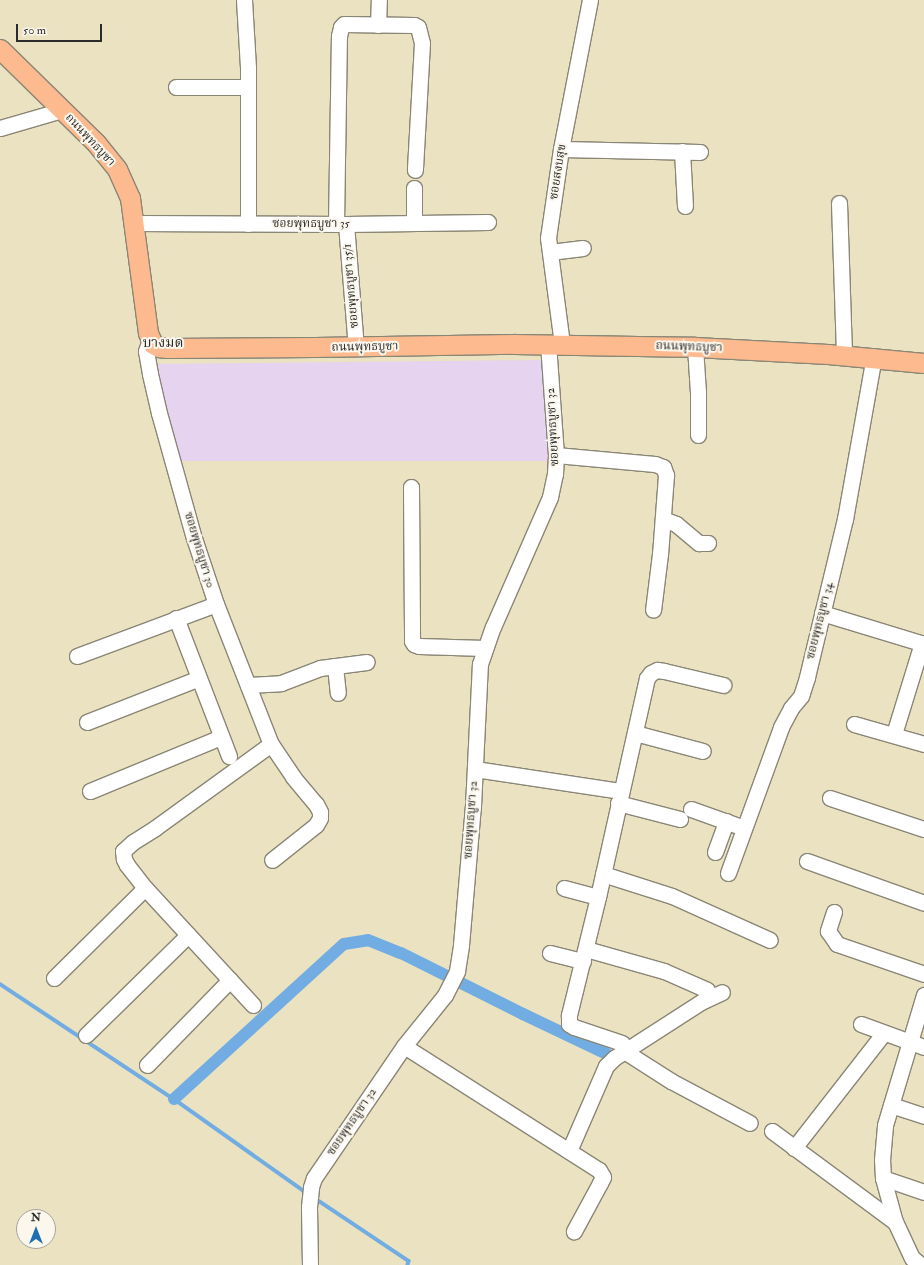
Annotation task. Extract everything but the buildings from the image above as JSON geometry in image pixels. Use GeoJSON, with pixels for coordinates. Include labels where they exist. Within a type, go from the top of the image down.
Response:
{"type":"FeatureCollection","features":[{"type":"Feature","properties":{"kind":"main road","name":"ถนนพุทธบูชา"},"geometry":{"type":"LineString","coordinates":[[0,49],[96,143],[117,169],[130,198],[135,224],[148,345],[153,344],[167,348],[555,344],[695,347],[874,357],[924,363]]}},
{"type":"Feature","properties":{"kind":"street"},"geometry":{"type":"LineString","coordinates":[[244,0],[248,87],[248,224]]}},
{"type":"Feature","properties":{"kind":"street"},"geometry":{"type":"LineString","coordinates":[[380,0],[378,25],[414,25],[418,27],[420,32],[422,43],[415,170]]}},
{"type":"Feature","properties":{"kind":"street","name":"ซอยสงบสุข"},"geometry":{"type":"LineString","coordinates":[[555,344],[548,238],[561,149],[590,0]]}},
{"type":"Feature","properties":{"kind":"street","name":"ซอยพุทธบูชา 35/1"},"geometry":{"type":"LineString","coordinates":[[356,347],[341,224],[340,29],[344,24],[378,25]]}},
{"type":"Feature","properties":{"kind":"street"},"geometry":{"type":"LineString","coordinates":[[176,87],[248,87]]}},
{"type":"Feature","properties":{"kind":"street"},"geometry":{"type":"LineString","coordinates":[[0,128],[62,110]]}},
{"type":"Feature","properties":{"kind":"street"},"geometry":{"type":"LineString","coordinates":[[561,149],[700,152]]}},
{"type":"Feature","properties":{"kind":"street"},"geometry":{"type":"LineString","coordinates":[[682,151],[685,206]]}},
{"type":"Feature","properties":{"kind":"street"},"geometry":{"type":"LineString","coordinates":[[414,188],[414,223]]}},
{"type":"Feature","properties":{"kind":"street"},"geometry":{"type":"LineString","coordinates":[[839,203],[844,355]]}},
{"type":"Feature","properties":{"kind":"street","name":"ซอยพุทธบูชา 35"},"geometry":{"type":"LineString","coordinates":[[135,224],[488,222]]}},
{"type":"Feature","properties":{"kind":"street"},"geometry":{"type":"LineString","coordinates":[[550,252],[583,248]]}},
{"type":"Feature","properties":{"kind":"street","name":"ซอยพุทธบูชา 32"},"geometry":{"type":"LineString","coordinates":[[310,1265],[309,1207],[311,1187],[319,1169],[404,1046],[445,995],[454,978],[461,945],[475,769],[480,664],[485,648],[550,497],[556,455],[555,344]]}},
{"type":"Feature","properties":{"kind":"street","name":"ซอยพุทธบูชา 30"},"geometry":{"type":"LineString","coordinates":[[148,345],[161,421],[194,538],[216,604],[271,744],[293,777],[316,804],[320,812],[320,818],[316,825],[272,860]]}},
{"type":"Feature","properties":{"kind":"street"},"geometry":{"type":"LineString","coordinates":[[695,347],[698,392],[698,435]]}},
{"type":"Feature","properties":{"kind":"street","name":"ซอยพุทธบูชา 34"},"geometry":{"type":"LineString","coordinates":[[728,873],[781,727],[791,708],[801,696],[845,519],[874,357]]}},
{"type":"Feature","properties":{"kind":"street"},"geometry":{"type":"LineString","coordinates":[[556,455],[654,464],[662,467],[666,475],[663,519],[653,610]]}},
{"type":"Feature","properties":{"kind":"street"},"geometry":{"type":"LineString","coordinates":[[411,487],[412,641],[414,644],[420,646],[485,648]]}},
{"type":"Feature","properties":{"kind":"street"},"geometry":{"type":"LineString","coordinates":[[663,519],[676,524],[699,543],[708,543]]}},
{"type":"Feature","properties":{"kind":"street"},"geometry":{"type":"LineString","coordinates":[[77,656],[216,604]]}},
{"type":"Feature","properties":{"kind":"street"},"geometry":{"type":"LineString","coordinates":[[822,613],[923,643],[894,734]]}},
{"type":"Feature","properties":{"kind":"street"},"geometry":{"type":"LineString","coordinates":[[176,618],[229,756]]}},
{"type":"Feature","properties":{"kind":"street"},"geometry":{"type":"LineString","coordinates":[[248,684],[281,683],[320,668],[367,662]]}},
{"type":"Feature","properties":{"kind":"street"},"geometry":{"type":"LineString","coordinates":[[335,666],[338,692]]}},
{"type":"Feature","properties":{"kind":"street"},"geometry":{"type":"LineString","coordinates":[[723,685],[657,670],[651,673],[647,678],[569,1024],[623,1047],[671,1080],[750,1123]]}},
{"type":"Feature","properties":{"kind":"street"},"geometry":{"type":"LineString","coordinates":[[87,722],[199,678]]}},
{"type":"Feature","properties":{"kind":"street"},"geometry":{"type":"LineString","coordinates":[[854,724],[894,734],[924,744]]}},
{"type":"Feature","properties":{"kind":"street"},"geometry":{"type":"LineString","coordinates":[[635,733],[703,751]]}},
{"type":"Feature","properties":{"kind":"street"},"geometry":{"type":"LineString","coordinates":[[90,792],[221,737]]}},
{"type":"Feature","properties":{"kind":"street"},"geometry":{"type":"LineString","coordinates":[[253,1005],[145,888],[127,865],[124,859],[123,851],[133,842],[155,828],[271,744]]}},
{"type":"Feature","properties":{"kind":"street"},"geometry":{"type":"LineString","coordinates":[[475,769],[620,797],[685,814],[726,821],[744,828]]}},
{"type":"Feature","properties":{"kind":"street"},"geometry":{"type":"LineString","coordinates":[[830,798],[924,829]]}},
{"type":"Feature","properties":{"kind":"street"},"geometry":{"type":"LineString","coordinates":[[715,852],[726,821]]}},
{"type":"Feature","properties":{"kind":"street"},"geometry":{"type":"LineString","coordinates":[[807,862],[924,903]]}},
{"type":"Feature","properties":{"kind":"street"},"geometry":{"type":"LineString","coordinates":[[603,874],[672,896],[770,940]]}},
{"type":"Feature","properties":{"kind":"street"},"geometry":{"type":"LineString","coordinates":[[54,978],[145,888]]}},
{"type":"Feature","properties":{"kind":"street"},"geometry":{"type":"LineString","coordinates":[[564,888],[598,897]]}},
{"type":"Feature","properties":{"kind":"street"},"geometry":{"type":"LineString","coordinates":[[834,912],[828,931],[837,944],[924,974]]}},
{"type":"Feature","properties":{"kind":"street"},"geometry":{"type":"LineString","coordinates":[[86,1035],[188,935]]}},
{"type":"Feature","properties":{"kind":"street"},"geometry":{"type":"LineString","coordinates":[[550,953],[585,955],[658,969],[714,991],[701,1002],[623,1047],[606,1066],[569,1151]]}},
{"type":"Feature","properties":{"kind":"street"},"geometry":{"type":"LineString","coordinates":[[147,1066],[230,980]]}},
{"type":"Feature","properties":{"kind":"street"},"geometry":{"type":"LineString","coordinates":[[921,1265],[912,1258],[896,1222],[883,1178],[882,1160],[885,1125],[924,995]]}},
{"type":"Feature","properties":{"kind":"street"},"geometry":{"type":"LineString","coordinates":[[861,1024],[924,1047]]}},
{"type":"Feature","properties":{"kind":"street"},"geometry":{"type":"LineString","coordinates":[[794,1148],[884,1033]]}},
{"type":"Feature","properties":{"kind":"street"},"geometry":{"type":"LineString","coordinates":[[404,1046],[599,1170],[603,1177],[574,1231]]}},
{"type":"Feature","properties":{"kind":"street"},"geometry":{"type":"LineString","coordinates":[[891,1105],[924,1116]]}},
{"type":"Feature","properties":{"kind":"street"},"geometry":{"type":"LineString","coordinates":[[772,1131],[896,1222]]}},
{"type":"Feature","properties":{"kind":"street"},"geometry":{"type":"LineString","coordinates":[[883,1178],[924,1192]]}},
{"type":"Feature","properties":{"kind":"shaded area"},"geometry":{"type":"Polygon","coordinates":[[[546,360],[553,461],[180,461],[164,411],[153,364],[546,360]]]}},
{"type":"Feature","properties":{"kind":"waterway"},"geometry":{"type":"LineString","coordinates":[[174,1099],[344,944],[368,940],[401,953],[607,1054]]}},
{"type":"Feature","properties":{"kind":"waterway"},"geometry":{"type":"LineString","coordinates":[[0,984],[174,1099],[307,1193]]}},
{"type":"Feature","properties":{"kind":"waterway"},"geometry":{"type":"LineString","coordinates":[[313,1197],[409,1261],[408,1265]]}},
{"type":"Feature","properties":{"kind":"district","name":"บางมด"},"geometry":{"type":"Point","coordinates":[163,343]}}]}
